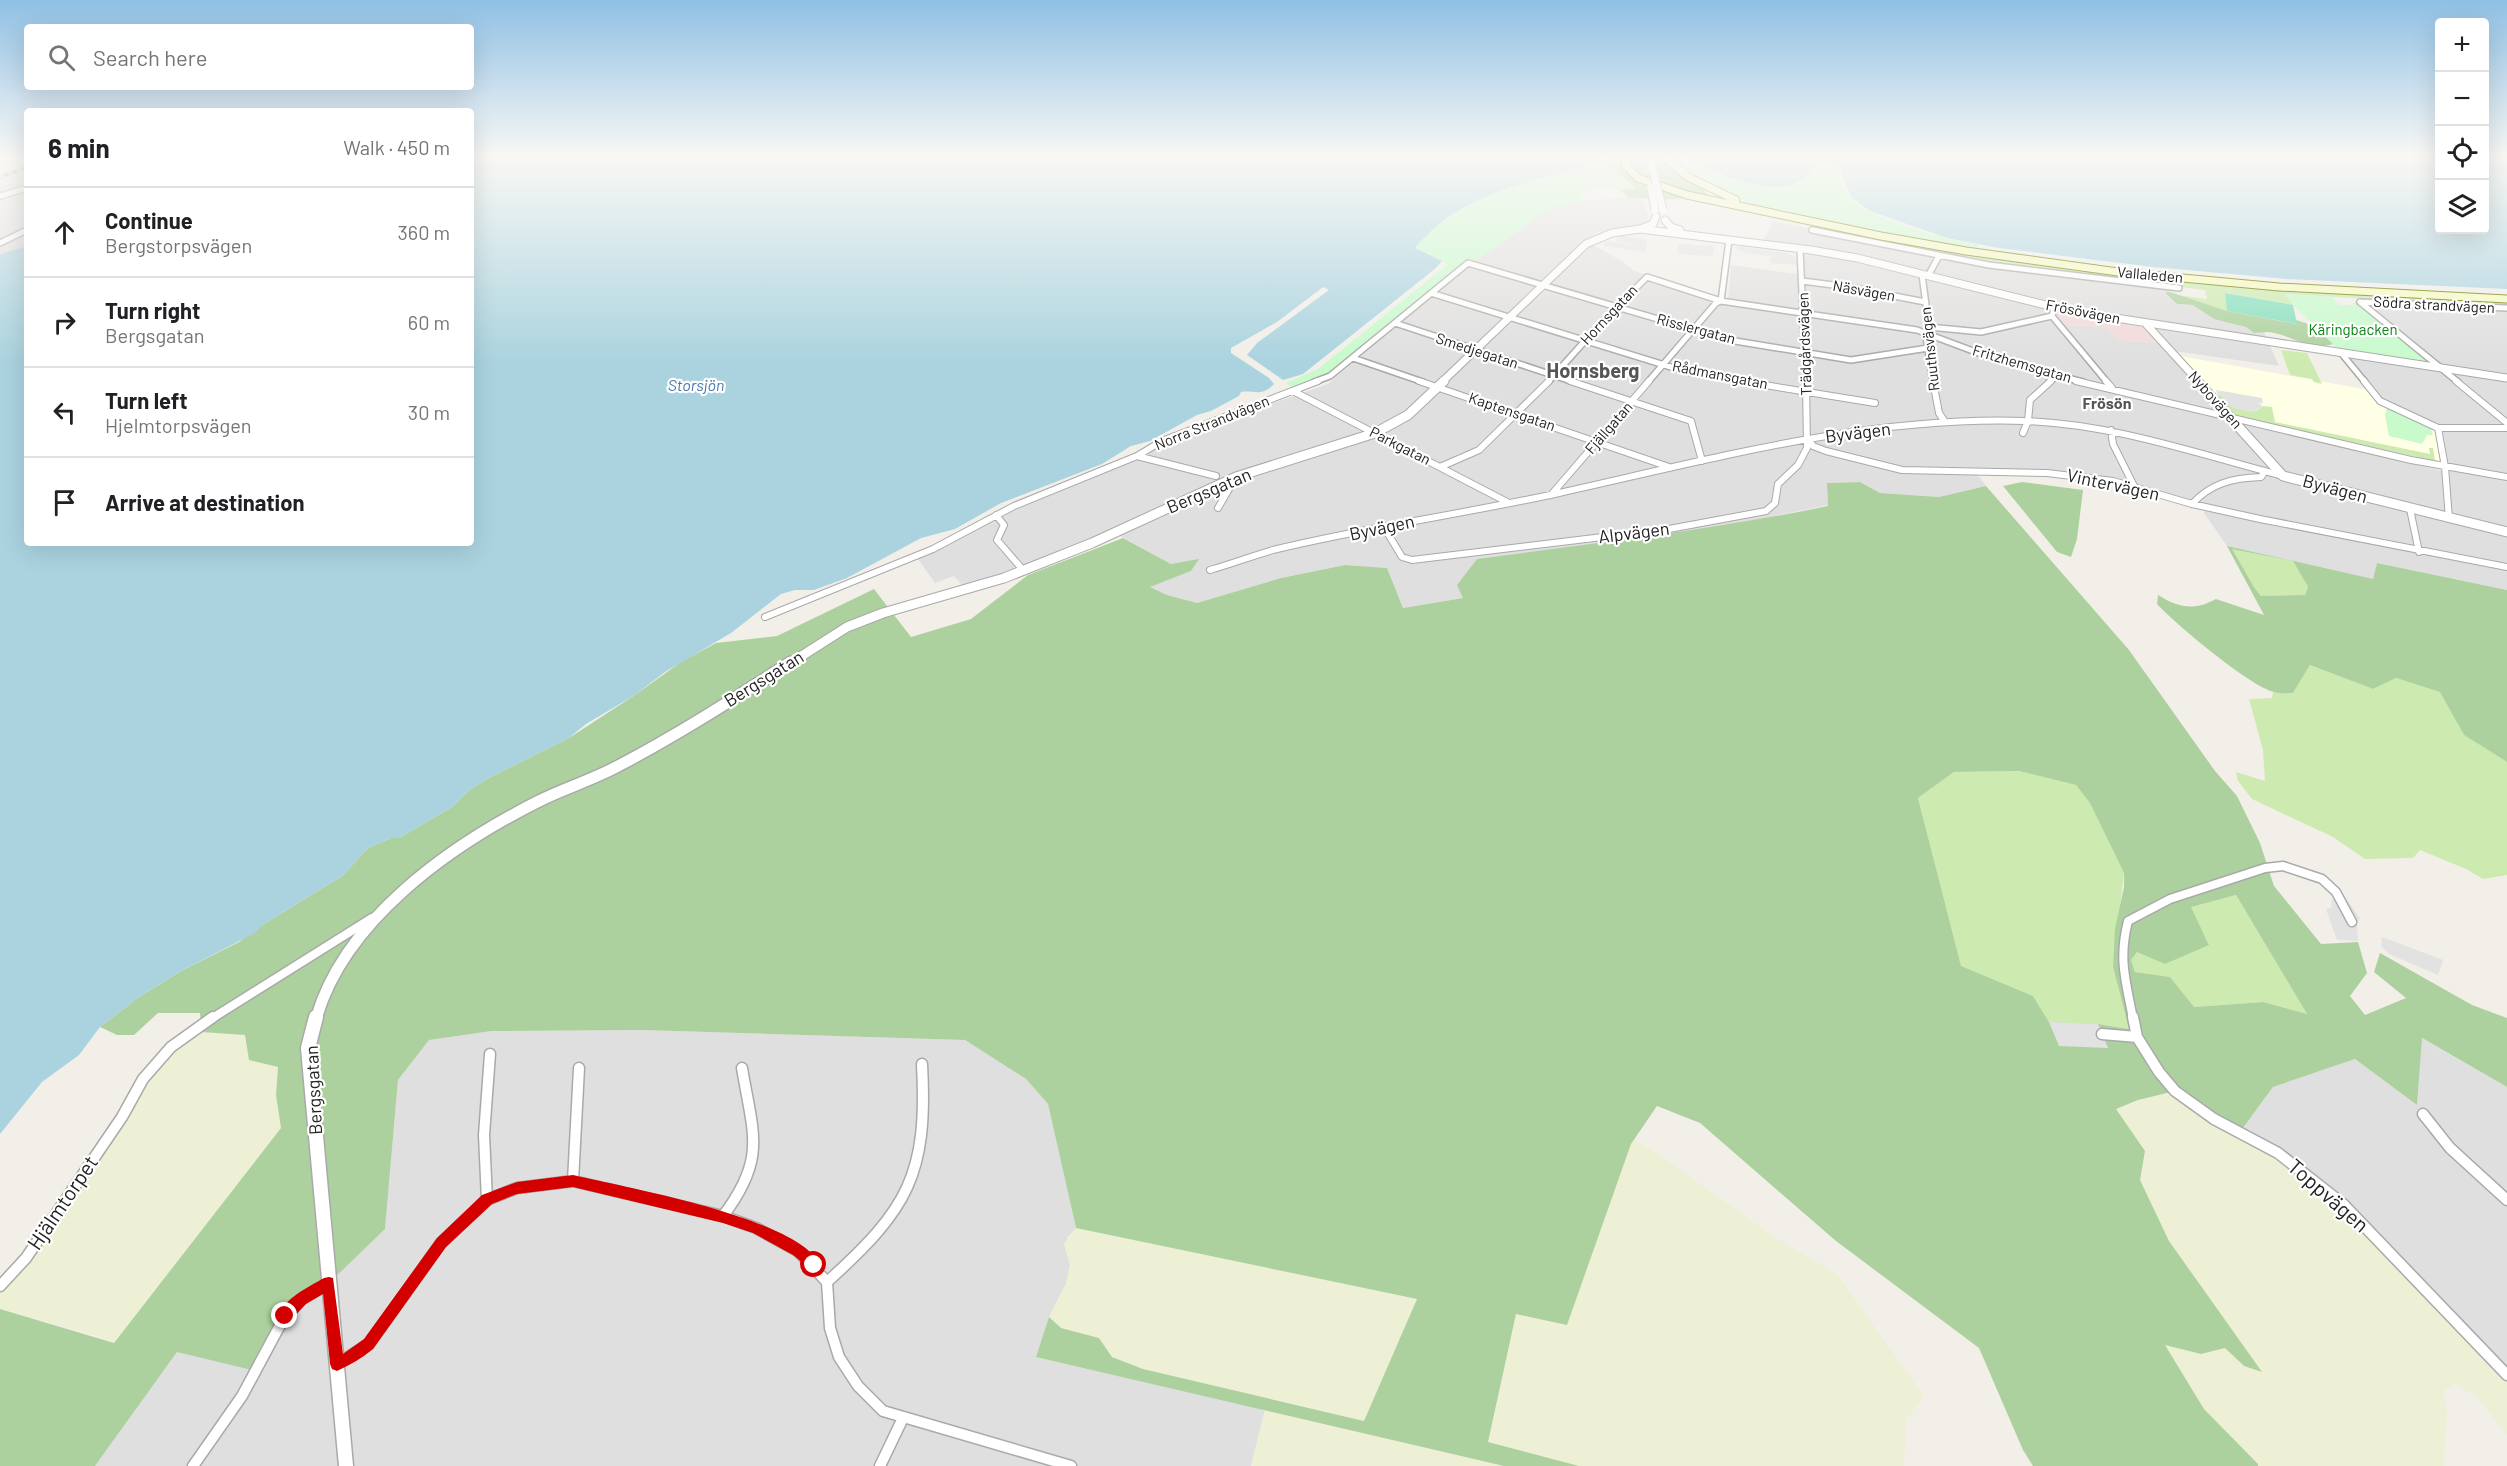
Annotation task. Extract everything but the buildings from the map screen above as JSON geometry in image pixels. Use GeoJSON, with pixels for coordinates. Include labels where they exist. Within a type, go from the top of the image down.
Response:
{"type":"FeatureCollection","features":[{"type":"Feature","properties":{"kind":"main road","name":"Vallaleden"},"geometry":{"type":"LineString","coordinates":[[1841,226],[1966,250],[2118,272],[2279,288],[2507,298]]}},
{"type":"Feature","properties":{"kind":"street"},"geometry":{"type":"LineString","coordinates":[[1640,229],[1647,226]]}},
{"type":"Feature","properties":{"kind":"street"},"geometry":{"type":"LineString","coordinates":[[1659,226],[1663,231],[1666,226]]}},
{"type":"Feature","properties":{"kind":"street"},"geometry":{"type":"LineString","coordinates":[[1672,226],[1698,236]]}},
{"type":"Feature","properties":{"kind":"street","name":"Bergsgatan"},"geometry":{"type":"LineString","coordinates":[[346,1466],[308,1048],[332,976],[351,946],[386,909],[437,865],[489,828],[536,802],[627,762],[847,627],[884,613],[981,586],[1110,535],[1236,477],[1375,433],[1408,415],[1589,242],[1612,233],[1640,229],[1663,231]]}},
{"type":"Feature","properties":{"kind":"street"},"geometry":{"type":"LineString","coordinates":[[1812,230],[1939,256],[2179,288]]}},
{"type":"Feature","properties":{"kind":"street"},"geometry":{"type":"LineString","coordinates":[[0,243],[24,231]]}},
{"type":"Feature","properties":{"kind":"street","name":"Frösövägen"},"geometry":{"type":"LineString","coordinates":[[1663,231],[1840,255],[2054,308],[2507,378]]}},
{"type":"Feature","properties":{"kind":"street"},"geometry":{"type":"LineString","coordinates":[[1721,301],[1729,240]]}},
{"type":"Feature","properties":{"kind":"street","name":"Trädgårdsvägen"},"geometry":{"type":"LineString","coordinates":[[1800,249],[1808,439]]}},
{"type":"Feature","properties":{"kind":"street"},"geometry":{"type":"LineString","coordinates":[[1925,276],[1939,256]]}},
{"type":"Feature","properties":{"kind":"street","name":"Risslergatan"},"geometry":{"type":"LineString","coordinates":[[1468,263],[1729,340],[1859,360],[1928,348]]}},
{"type":"Feature","properties":{"kind":"street","name":"Norra Strandvägen"},"geometry":{"type":"LineString","coordinates":[[765,617],[933,549],[996,515],[1137,456],[1162,441],[1330,376],[1468,263]]}},
{"type":"Feature","properties":{"kind":"street","name":"Ruuthsvägen"},"geometry":{"type":"LineString","coordinates":[[1925,276],[1928,348],[1936,403],[1945,422]]}},
{"type":"Feature","properties":{"kind":"street","name":"Fritzhemsgatan"},"geometry":{"type":"LineString","coordinates":[[1643,279],[1653,279],[1721,301],[1928,330],[1997,360],[2056,376],[2445,467],[2507,477]]}},
{"type":"Feature","properties":{"kind":"street","name":"Hornsgatan"},"geometry":{"type":"LineString","coordinates":[[1440,467],[1479,450],[1554,376],[1643,279]]}},
{"type":"Feature","properties":{"kind":"street","name":"Näsvägen"},"geometry":{"type":"LineString","coordinates":[[1803,281],[1849,287],[1925,302]]}},
{"type":"Feature","properties":{"kind":"street","name":"Rådmansgatan"},"geometry":{"type":"LineString","coordinates":[[1431,293],[1687,372],[1875,403]]}},
{"type":"Feature","properties":{"kind":"street","name":"Fjällgatan"},"geometry":{"type":"LineString","coordinates":[[1551,495],[1692,330],[1716,303],[1721,301]]}},
{"type":"Feature","properties":{"kind":"street","name":"Södra strandvägen"},"geometry":{"type":"LineString","coordinates":[[2441,369],[2360,303],[2504,308]]}},
{"type":"Feature","properties":{"kind":"street"},"geometry":{"type":"LineString","coordinates":[[2052,316],[2054,308]]}},
{"type":"Feature","properties":{"kind":"street"},"geometry":{"type":"LineString","coordinates":[[2504,308],[2507,315]]}},
{"type":"Feature","properties":{"kind":"street"},"geometry":{"type":"LineString","coordinates":[[1928,330],[1981,332],[2052,316]]}},
{"type":"Feature","properties":{"kind":"street"},"geometry":{"type":"LineString","coordinates":[[2052,316],[2112,388]]}},
{"type":"Feature","properties":{"kind":"street","name":"Smedjegatan"},"geometry":{"type":"LineString","coordinates":[[1395,323],[1692,421],[1702,461]]}},
{"type":"Feature","properties":{"kind":"street","name":"Nybovägen"},"geometry":{"type":"LineString","coordinates":[[2146,324],[2283,476]]}},
{"type":"Feature","properties":{"kind":"street"},"geometry":{"type":"LineString","coordinates":[[2342,354],[2380,401],[2438,428],[2507,428]]}},
{"type":"Feature","properties":{"kind":"street","name":"Kaptensgatan"},"geometry":{"type":"LineString","coordinates":[[1353,358],[1670,467]]}},
{"type":"Feature","properties":{"kind":"street"},"geometry":{"type":"LineString","coordinates":[[2441,369],[2507,423]]}},
{"type":"Feature","properties":{"kind":"street"},"geometry":{"type":"LineString","coordinates":[[2023,433],[2028,421],[2030,400],[2056,376]]}},
{"type":"Feature","properties":{"kind":"street","name":"Parkgatan"},"geometry":{"type":"LineString","coordinates":[[1293,391],[1507,502]]}},
{"type":"Feature","properties":{"kind":"street","name":"Byvägen"},"geometry":{"type":"LineString","coordinates":[[1210,570],[1251,556],[1384,527],[1551,495],[1670,467],[1808,439],[1945,422],[2028,421],[2111,430],[2410,509],[2507,532]]}},
{"type":"Feature","properties":{"kind":"street"},"geometry":{"type":"LineString","coordinates":[[2438,428],[2445,467],[2449,519]]}},
{"type":"Feature","properties":{"kind":"street"},"geometry":{"type":"LineString","coordinates":[[2111,430],[2113,444],[2135,488]]}},
{"type":"Feature","properties":{"kind":"street","name":"Vintervägen"},"geometry":{"type":"LineString","coordinates":[[1808,439],[1813,446],[1826,451],[1902,470],[2067,474],[2113,481],[2192,504],[2419,552],[2507,567]]}},
{"type":"Feature","properties":{"kind":"street","name":"Alpvägen"},"geometry":{"type":"LineString","coordinates":[[1384,527],[1402,557],[1412,561],[1669,529],[1766,511],[1775,506],[1778,484],[1800,466],[1807,450],[1808,439]]}},
{"type":"Feature","properties":{"kind":"street"},"geometry":{"type":"LineString","coordinates":[[1137,456],[1216,476]]}},
{"type":"Feature","properties":{"kind":"street"},"geometry":{"type":"LineString","coordinates":[[2192,504],[2200,494],[2224,480],[2261,477],[2265,471]]}},
{"type":"Feature","properties":{"kind":"street"},"geometry":{"type":"LineString","coordinates":[[1218,508],[1236,477]]}},
{"type":"Feature","properties":{"kind":"street"},"geometry":{"type":"LineString","coordinates":[[2410,509],[2419,552]]}},
{"type":"Feature","properties":{"kind":"street"},"geometry":{"type":"LineString","coordinates":[[996,515],[1004,525],[998,540],[1023,570]]}},
{"type":"Feature","properties":{"kind":"street","name":"Toppvägen"},"geometry":{"type":"LineString","coordinates":[[2352,922],[2336,892],[2322,879],[2283,866],[2249,873],[2151,907],[2128,921],[2122,945],[2123,967],[2137,1037],[2159,1072],[2175,1091],[2214,1119],[2277,1153],[2343,1204],[2507,1375]]}},
{"type":"Feature","properties":{"kind":"street","name":"Hjälmtorpet"},"geometry":{"type":"LineString","coordinates":[[0,1287],[26,1258],[122,1117],[143,1079],[171,1047],[212,1018],[386,909]]}},
{"type":"Feature","properties":{"kind":"street"},"geometry":{"type":"LineString","coordinates":[[2102,1034],[2137,1037]]}},
{"type":"Feature","properties":{"kind":"street"},"geometry":{"type":"LineString","coordinates":[[487,1200],[484,1136],[490,1054]]}},
{"type":"Feature","properties":{"kind":"street"},"geometry":{"type":"LineString","coordinates":[[827,1282],[861,1252],[895,1212],[917,1168],[925,1123],[922,1064]]}},
{"type":"Feature","properties":{"kind":"street"},"geometry":{"type":"LineString","coordinates":[[573,1181],[579,1068]]}},
{"type":"Feature","properties":{"kind":"street"},"geometry":{"type":"LineString","coordinates":[[723,1216],[744,1188],[755,1153],[742,1068]]}},
{"type":"Feature","properties":{"kind":"street"},"geometry":{"type":"LineString","coordinates":[[2423,1114],[2428,1124],[2439,1136],[2507,1200]]}},
{"type":"Feature","properties":{"kind":"street"},"geometry":{"type":"LineString","coordinates":[[337,1364],[369,1344],[441,1243],[487,1200],[517,1188],[573,1181],[723,1216],[756,1227],[798,1251],[827,1282],[831,1334],[842,1363],[858,1390],[883,1411],[1071,1466]]}},
{"type":"Feature","properties":{"kind":"street"},"geometry":{"type":"LineString","coordinates":[[193,1466],[242,1396],[285,1316],[301,1299],[329,1283]]}},
{"type":"Feature","properties":{"kind":"street"},"geometry":{"type":"LineString","coordinates":[[880,1466],[903,1418]]}},
{"type":"Feature","properties":{"kind":"shaded area"},"geometry":{"type":"Polygon","coordinates":[[[0,226],[24,226],[24,247],[0,254],[0,226]]]}},
{"type":"Feature","properties":{"kind":"shaded area"},"geometry":{"type":"Polygon","coordinates":[[[1524,226],[1637,226],[1599,232],[1585,240],[1634,271],[1728,300],[1731,265],[1797,274],[1800,246],[1763,241],[1770,226],[1798,226],[1947,259],[2147,285],[2167,291],[2166,295],[2177,304],[2193,305],[2246,327],[2254,333],[2264,332],[2279,366],[2174,351],[2149,322],[2061,308],[2064,326],[2102,325],[2121,341],[2158,342],[2224,419],[2450,473],[2442,426],[2383,400],[2351,358],[2448,373],[2366,304],[2507,309],[2507,590],[2377,563],[2374,580],[2227,546],[2204,513],[2205,510],[2112,480],[1975,471],[1986,486],[1939,497],[1880,493],[1860,482],[1827,483],[1828,505],[1717,528],[1477,559],[1463,598],[1403,608],[1387,568],[1345,565],[1281,578],[1197,603],[1167,595],[1149,587],[1191,571],[1198,560],[1171,564],[1113,532],[984,582],[964,587],[954,576],[935,583],[918,559],[1006,514],[1202,428],[1328,384],[1465,267],[1524,226]]]}},
{"type":"Feature","properties":{"kind":"shaded area"},"geometry":{"type":"Polygon","coordinates":[[[1618,235],[1647,240],[1645,252],[1604,246],[1605,241],[1641,246],[1616,241],[1618,235]]]}},
{"type":"Feature","properties":{"kind":"shaded area"},"geometry":{"type":"Polygon","coordinates":[[[1678,244],[1714,246],[1714,253],[1710,256],[1678,254],[1678,244]]]}},
{"type":"Feature","properties":{"kind":"shaded area"},"geometry":{"type":"Polygon","coordinates":[[[1737,246],[1788,253],[1795,257],[1797,265],[1771,263],[1771,256],[1746,253],[1737,250],[1737,246]]]}},
{"type":"Feature","properties":{"kind":"shaded area"},"geometry":{"type":"Polygon","coordinates":[[[2060,312],[2143,326],[2158,342],[2121,341],[2102,325],[2064,326],[2058,317],[2060,312]]]}},
{"type":"Feature","properties":{"kind":"shaded area"},"geometry":{"type":"Polygon","coordinates":[[[2175,355],[2369,390],[2374,396],[2434,426],[2445,467],[2231,417],[2175,355]]]}},
{"type":"Feature","properties":{"kind":"shaded area"},"geometry":{"type":"Polygon","coordinates":[[[2216,390],[2262,398],[2263,403],[2258,403],[2262,408],[2251,412],[2233,408],[2222,399],[2227,397],[2218,396],[2216,390]]]}},
{"type":"Feature","properties":{"kind":"shaded area"},"geometry":{"type":"Polygon","coordinates":[[[2338,887],[2360,918],[2357,923],[2358,941],[2337,940],[2326,909],[2331,908],[2338,887]]]}},
{"type":"Feature","properties":{"kind":"shaded area"},"geometry":{"type":"Polygon","coordinates":[[[2382,937],[2443,960],[2438,975],[2389,954],[2381,946],[2382,937]]]}},
{"type":"Feature","properties":{"kind":"shaded area"},"geometry":{"type":"Polygon","coordinates":[[[2049,1022],[2098,1024],[2108,1048],[2059,1046],[2049,1022]]]}},
{"type":"Feature","properties":{"kind":"shaded area"},"geometry":{"type":"Polygon","coordinates":[[[642,1030],[965,1040],[1026,1079],[1048,1104],[1076,1228],[1067,1238],[1070,1265],[1066,1284],[1049,1317],[1037,1357],[1265,1410],[1251,1466],[95,1466],[177,1352],[285,1316],[385,1229],[398,1080],[428,1040],[492,1031],[642,1030]]]}},
{"type":"Feature","properties":{"kind":"shaded area"},"geometry":{"type":"Polygon","coordinates":[[[191,1032],[245,1035],[266,1065],[278,1067],[276,1095],[281,1128],[114,1343],[104,1338],[0,1309],[0,1286],[11,1276],[143,1079],[191,1032]]]}},
{"type":"Feature","properties":{"kind":"shaded area"},"geometry":{"type":"Polygon","coordinates":[[[2421,1038],[2507,1087],[2507,1375],[2240,1132],[2273,1087],[2355,1059],[2417,1105],[2421,1038]]]}},
{"type":"Feature","properties":{"kind":"shaded area"},"geometry":{"type":"Polygon","coordinates":[[[2175,1091],[2278,1153],[2343,1204],[2507,1375],[2507,1435],[2476,1396],[2454,1384],[2443,1392],[2447,1411],[2444,1466],[2258,1466],[2258,1463],[2204,1409],[2164,1344],[2201,1354],[2225,1348],[2244,1366],[2261,1371],[2169,1241],[2140,1180],[2145,1151],[2116,1109],[2138,1100],[2175,1091]]]}},
{"type":"Feature","properties":{"kind":"shaded area"},"geometry":{"type":"Polygon","coordinates":[[[1634,1140],[1657,1153],[1776,1238],[1837,1274],[1924,1396],[1906,1420],[1904,1466],[1579,1466],[1488,1442],[1516,1313],[1634,1140]]]}},
{"type":"Feature","properties":{"kind":"shaded area"},"geometry":{"type":"Polygon","coordinates":[[[1076,1228],[1417,1299],[1365,1421],[1143,1369],[1112,1357],[1099,1338],[1061,1328],[1049,1317],[1066,1284],[1070,1265],[1064,1244],[1076,1228]]]}},
{"type":"Feature","properties":{"kind":"shaded area"},"geometry":{"type":"Polygon","coordinates":[[[1265,1410],[1504,1466],[1251,1466],[1265,1410]]]}},
{"type":"Feature","properties":{"kind":"green space"},"geometry":{"type":"Polygon","coordinates":[[[1437,226],[1524,226],[1467,265],[1323,379],[1293,388],[1286,383],[1318,369],[1448,264],[1415,248],[1437,226]]]}},
{"type":"Feature","properties":{"kind":"green space"},"geometry":{"type":"Polygon","coordinates":[[[1852,226],[1908,226],[1979,245],[1975,250],[1852,226]]]}},
{"type":"Feature","properties":{"kind":"green space"},"geometry":{"type":"Polygon","coordinates":[[[1879,237],[2078,268],[2507,301],[2507,307],[2285,294],[2293,305],[2226,293],[2227,311],[2177,295],[2207,299],[2205,290],[1992,264],[1878,241],[1879,237]]]}},
{"type":"Feature","properties":{"kind":"green space"},"geometry":{"type":"Polygon","coordinates":[[[2167,291],[2227,311],[2296,324],[2296,320],[2316,328],[2334,342],[2316,346],[2276,333],[2254,333],[2246,327],[2214,319],[2193,305],[2177,304],[2166,294],[2167,291]]]}},
{"type":"Feature","properties":{"kind":"green space"},"geometry":{"type":"Polygon","coordinates":[[[2225,293],[2293,305],[2297,324],[2227,311],[2225,293]]]}},
{"type":"Feature","properties":{"kind":"green space","name":"Käringbacken"},"geometry":{"type":"Polygon","coordinates":[[[2285,294],[2333,297],[2339,305],[2354,305],[2352,302],[2360,304],[2437,367],[2341,352],[2294,306],[2285,294]]]}},
{"type":"Feature","properties":{"kind":"green space"},"geometry":{"type":"Polygon","coordinates":[[[2281,350],[2307,353],[2322,384],[2312,379],[2290,375],[2281,350]]]}},
{"type":"Feature","properties":{"kind":"green space"},"geometry":{"type":"Polygon","coordinates":[[[2214,395],[2227,397],[2223,399],[2234,408],[2256,411],[2263,406],[2272,407],[2275,422],[2430,454],[2429,448],[2433,448],[2435,461],[2232,415],[2214,395]]]}},
{"type":"Feature","properties":{"kind":"green space"},"geometry":{"type":"Polygon","coordinates":[[[2387,407],[2431,429],[2433,435],[2427,435],[2422,444],[2389,436],[2385,415],[2387,407]]]}},
{"type":"Feature","properties":{"kind":"green space"},"geometry":{"type":"Polygon","coordinates":[[[1860,482],[1880,493],[1939,497],[1986,486],[2129,650],[2215,771],[2237,796],[2260,843],[2274,886],[2321,944],[2358,942],[2367,973],[2350,996],[2365,1015],[2406,998],[2374,972],[2380,953],[2472,1005],[2507,1018],[2507,1087],[2422,1038],[2417,1105],[2355,1059],[2273,1087],[2240,1132],[2175,1091],[2138,1100],[2116,1109],[2145,1151],[2140,1180],[2169,1241],[2262,1372],[2244,1366],[2225,1348],[2201,1354],[2165,1345],[2204,1409],[2258,1466],[2033,1466],[2023,1450],[1979,1348],[1836,1241],[1700,1123],[1657,1106],[1631,1144],[1567,1325],[1516,1314],[1488,1442],[1579,1466],[1504,1466],[1036,1357],[1049,1317],[1061,1328],[1099,1338],[1112,1357],[1143,1369],[1364,1421],[1417,1299],[1076,1228],[1048,1104],[1026,1079],[965,1040],[642,1030],[492,1031],[429,1040],[398,1080],[385,1229],[329,1283],[301,1299],[256,1371],[177,1352],[95,1466],[0,1466],[0,1309],[114,1343],[281,1128],[276,1095],[278,1067],[249,1060],[245,1035],[201,1032],[200,1013],[158,1013],[134,1035],[117,1035],[100,1027],[139,997],[183,970],[239,942],[342,876],[368,848],[391,838],[399,838],[452,807],[469,790],[569,738],[681,662],[716,643],[777,636],[874,589],[911,637],[971,619],[1028,575],[1123,538],[1171,564],[1199,559],[1191,571],[1150,587],[1167,595],[1197,603],[1281,578],[1345,565],[1387,568],[1403,608],[1463,598],[1457,585],[1477,559],[1697,529],[1828,506],[1827,483],[1860,482]],[[2019,771],[1954,772],[1918,798],[1961,966],[2033,996],[2049,1022],[2098,1024],[2129,1029],[2113,967],[2115,929],[2124,887],[2124,873],[2090,803],[2076,785],[2019,771]],[[2236,895],[2191,907],[2209,945],[2165,964],[2137,952],[2131,960],[2135,972],[2170,977],[2194,1007],[2263,1002],[2307,1014],[2236,895]]]}},
{"type":"Feature","properties":{"kind":"green space"},"geometry":{"type":"Polygon","coordinates":[[[2022,482],[2083,490],[2077,539],[2071,557],[2057,552],[2003,486],[2022,482]]]}},
{"type":"Feature","properties":{"kind":"green space"},"geometry":{"type":"Polygon","coordinates":[[[2227,546],[2373,579],[2377,563],[2507,590],[2507,762],[2464,735],[2440,692],[2396,678],[2373,689],[2310,665],[2293,693],[2276,693],[2263,688],[2231,667],[2179,625],[2157,604],[2158,595],[2173,603],[2187,606],[2201,605],[2216,599],[2264,615],[2227,546]],[[2232,549],[2261,596],[2305,595],[2308,587],[2293,561],[2232,549]]]}},
{"type":"Feature","properties":{"kind":"green space"},"geometry":{"type":"Polygon","coordinates":[[[2231,548],[2293,561],[2308,587],[2305,596],[2261,596],[2231,548]]]}},
{"type":"Feature","properties":{"kind":"green space"},"geometry":{"type":"Polygon","coordinates":[[[2310,665],[2373,689],[2396,678],[2441,692],[2464,735],[2507,762],[2507,875],[2483,879],[2466,869],[2420,850],[2413,858],[2365,859],[2333,837],[2252,799],[2238,781],[2236,772],[2265,781],[2263,750],[2249,699],[2272,698],[2273,692],[2293,693],[2310,665]]]}},
{"type":"Feature","properties":{"kind":"green space"},"geometry":{"type":"Polygon","coordinates":[[[2019,771],[2076,785],[2090,802],[2124,873],[2113,967],[2129,1029],[2098,1024],[2049,1022],[2033,996],[1961,967],[1918,798],[1954,772],[2019,771]]]}},
{"type":"Feature","properties":{"kind":"green space"},"geometry":{"type":"Polygon","coordinates":[[[2236,895],[2307,1014],[2263,1002],[2193,1007],[2170,977],[2135,972],[2131,960],[2137,952],[2209,944],[2190,907],[2236,895]]]}},
{"type":"Feature","properties":{"kind":"water","name":"Storsjön"},"geometry":{"type":"Polygon","coordinates":[[[474,226],[1437,226],[1415,248],[1442,261],[1303,374],[1283,380],[1247,355],[1257,343],[1329,290],[1323,287],[1277,322],[1231,348],[1231,353],[1269,378],[1274,384],[1269,388],[1258,392],[1241,392],[1239,396],[1211,411],[1197,415],[1150,441],[1131,446],[1102,464],[1001,503],[955,529],[921,538],[847,578],[814,590],[795,590],[781,594],[731,633],[665,672],[635,695],[586,724],[569,738],[489,778],[469,790],[452,807],[399,838],[391,838],[368,848],[342,876],[264,924],[255,933],[183,970],[139,997],[100,1027],[79,1055],[42,1082],[0,1134],[0,254],[24,247],[24,546],[474,546],[474,226]]]}},
{"type":"Feature","properties":{"kind":"water"},"geometry":{"type":"Polygon","coordinates":[[[1914,226],[2435,226],[2435,234],[2489,234],[2489,226],[2507,226],[2507,289],[2287,279],[2153,267],[1999,248],[1947,238],[1914,226]]]}},
{"type":"Feature","properties":{"kind":"district","name":"Hornsberg"},"geometry":{"type":"Point","coordinates":[1593,371]}},
{"type":"Feature","properties":{"kind":"district","name":"Frösön"},"geometry":{"type":"Point","coordinates":[2107,403]}},
{"type":"Feature","properties":{"kind":"route"},"geometry":{"type":"LineString","coordinates":[[285,1316],[301,1299],[329,1283],[337,1364],[369,1344],[441,1243],[487,1200],[517,1188],[573,1181],[723,1216],[756,1227],[798,1251],[814,1265]]}}]}
